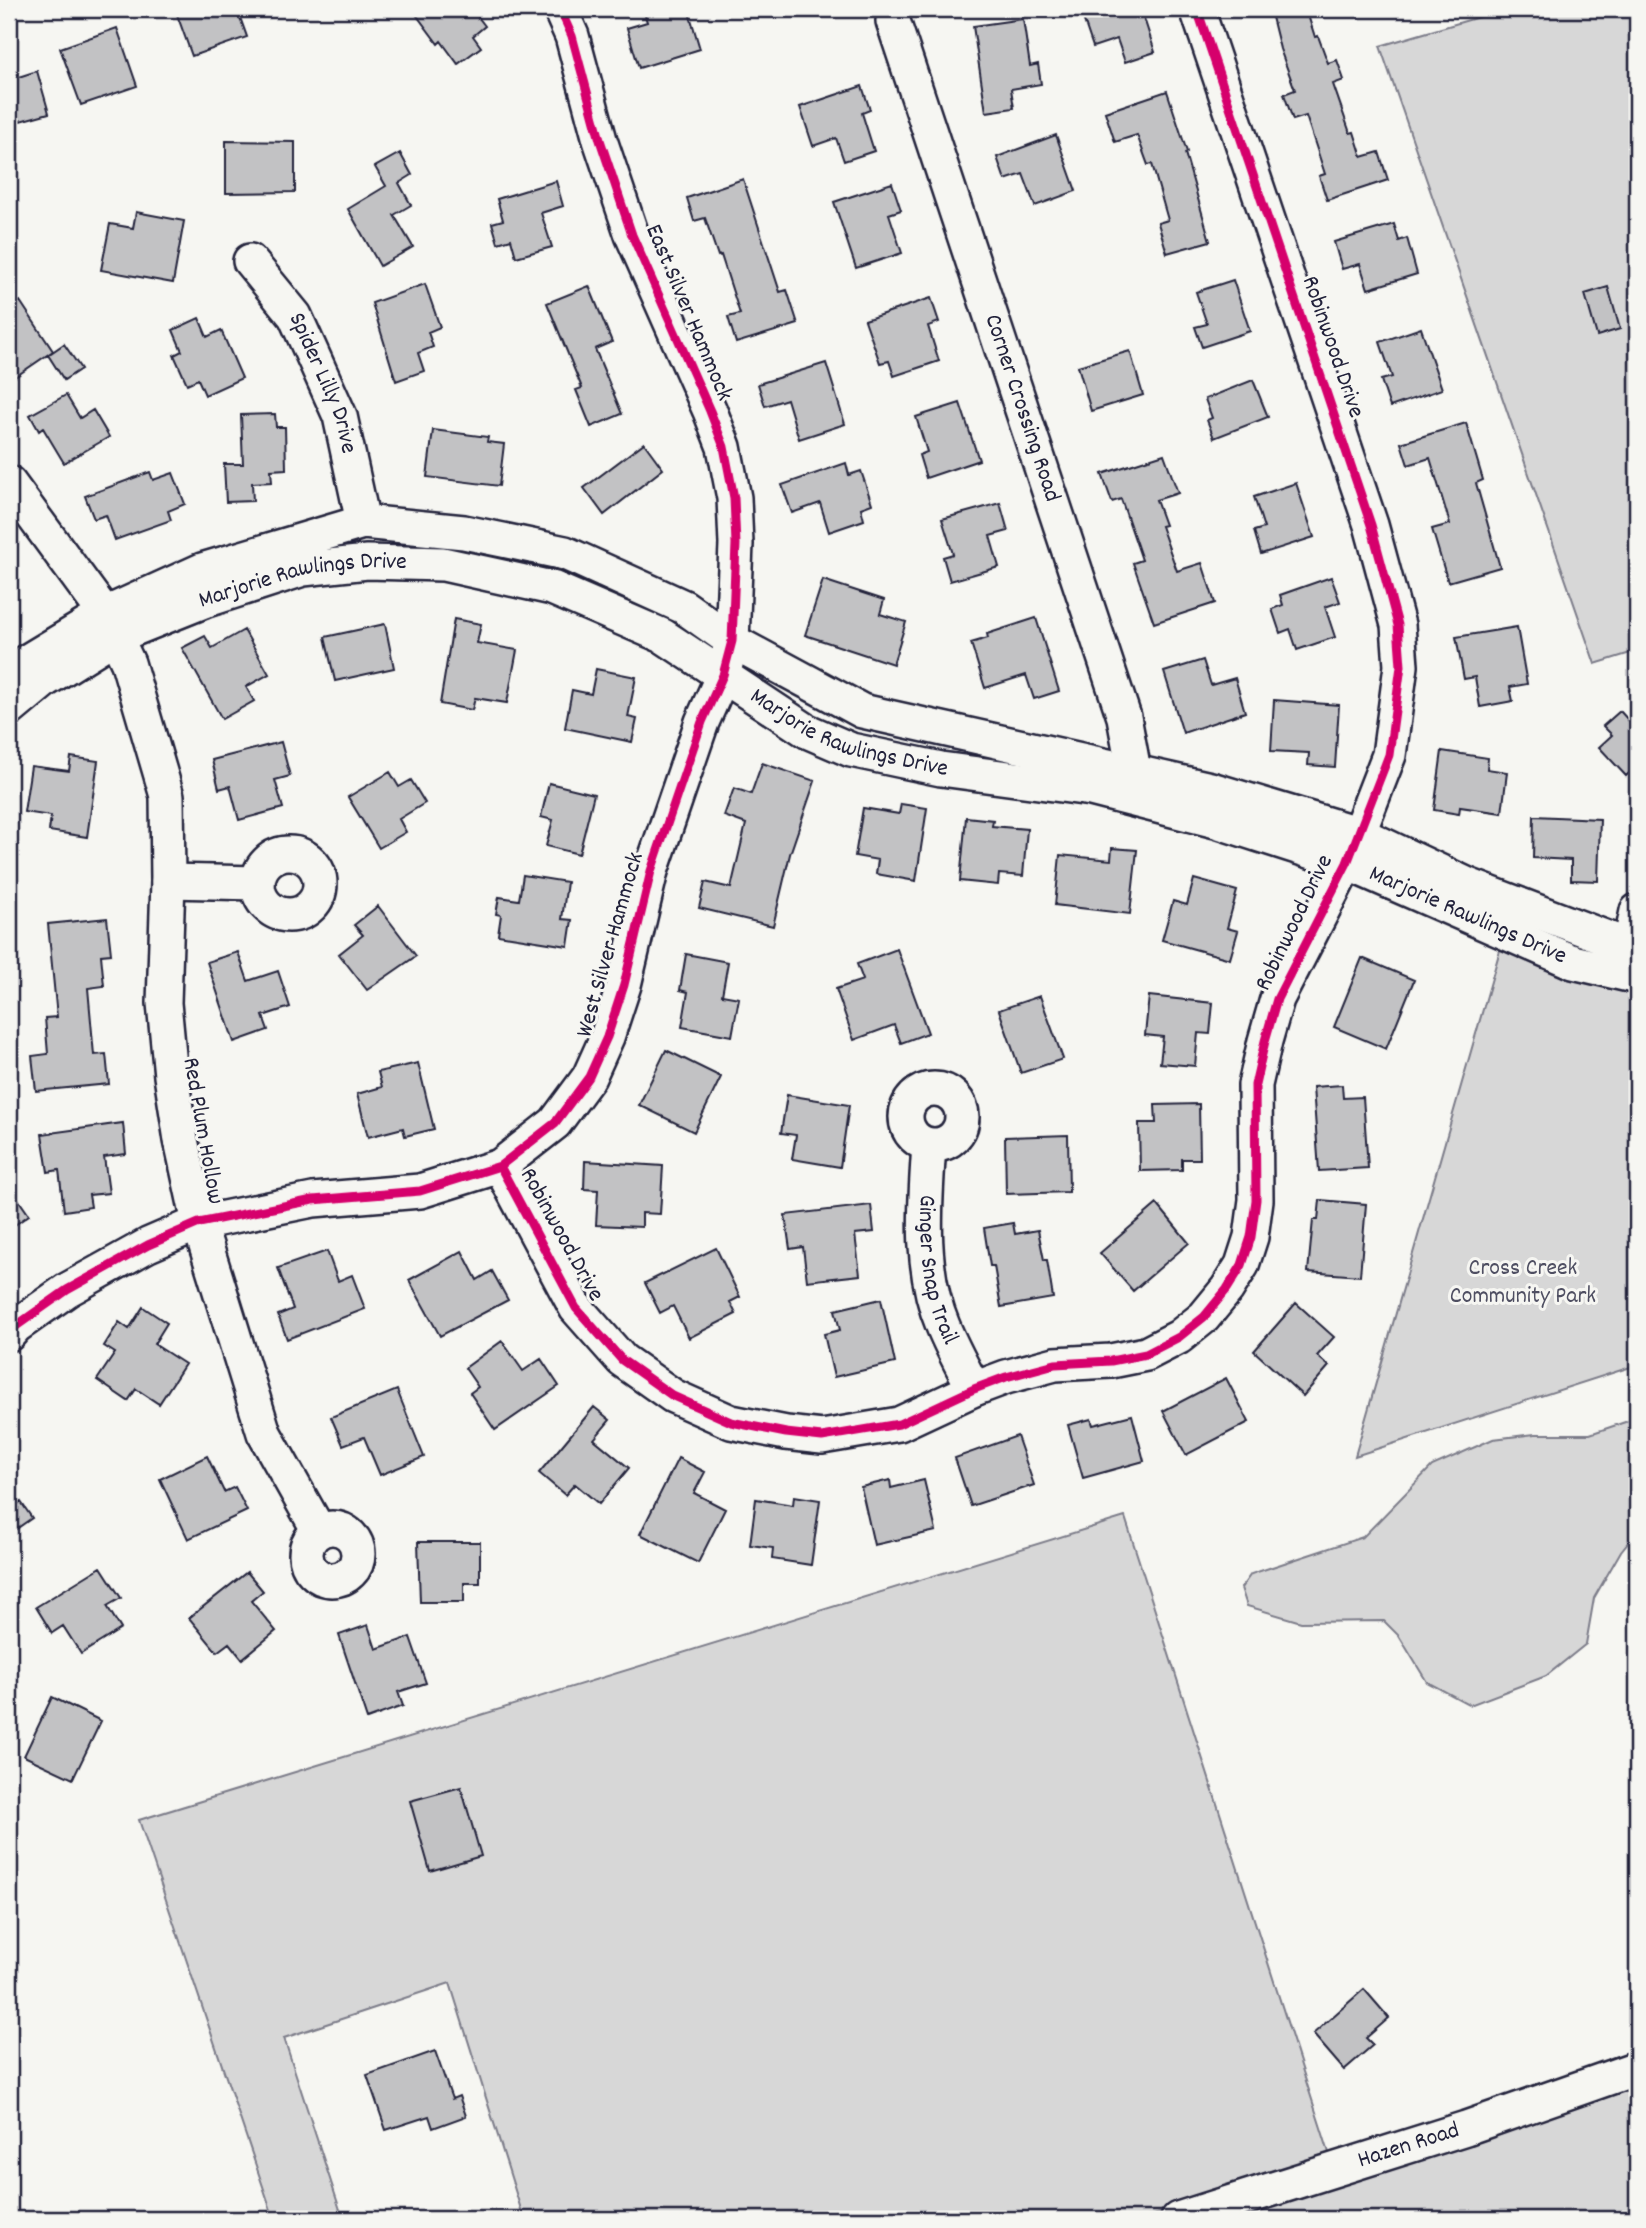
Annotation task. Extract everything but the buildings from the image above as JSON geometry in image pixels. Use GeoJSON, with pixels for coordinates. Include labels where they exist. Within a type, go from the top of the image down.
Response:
{"type":"FeatureCollection","features":[{"type":"Feature","properties":{"kind":"street","name":"East Silver Hammock"},"geometry":{"type":"LineString","coordinates":[[560,9],[572,36],[600,140],[632,235],[724,447],[734,498],[736,544],[732,641]]}},
{"type":"Feature","properties":{"kind":"street","name":"Robinwood Drive"},"geometry":{"type":"LineString","coordinates":[[500,1166],[576,1308],[622,1360],[673,1396],[731,1422],[786,1433],[822,1437],[900,1424],[974,1389],[1055,1364],[1111,1361],[1146,1354],[1179,1336],[1204,1317],[1242,1265],[1251,1237],[1256,1200],[1255,1085],[1274,1010],[1277,999],[1353,848],[1389,755],[1401,666],[1398,625],[1371,525],[1197,9]]}},
{"type":"Feature","properties":{"kind":"street","name":"Corner Crossing Road"},"geometry":{"type":"LineString","coordinates":[[893,21],[1124,717],[1133,785]]}},
{"type":"Feature","properties":{"kind":"street","name":"Spider Lilly Drive"},"geometry":{"type":"LineString","coordinates":[[250,261],[295,316],[340,416],[363,522]]}},
{"type":"Feature","properties":{"kind":"street","name":"Red Plum Hollow"},"geometry":{"type":"LineString","coordinates":[[9,483],[109,626],[128,663],[167,796],[166,1015],[171,1076],[181,1140],[199,1223],[264,1433],[319,1531]]}},
{"type":"Feature","properties":{"kind":"street","name":"Marjorie Rawlings Drive"},"geometry":{"type":"LineString","coordinates":[[9,672],[109,626],[202,570],[363,522],[464,532],[565,553],[684,607],[732,641],[862,711],[1133,785],[1216,821],[1353,848],[1573,962],[1632,961]]}},
{"type":"Feature","properties":{"kind":"street","name":"Marjorie Rawlings Drive"},"geometry":{"type":"LineString","coordinates":[[9,710],[109,626],[204,601],[303,569],[367,562],[443,564],[552,588],[663,636],[807,731],[851,750],[941,769],[1091,789],[1133,785]]}},
{"type":"Feature","properties":{"kind":"street","name":"West Silver Hammock"},"geometry":{"type":"LineString","coordinates":[[9,1334],[16,1326],[67,1290],[148,1245],[199,1223],[313,1200],[420,1191],[500,1166],[555,1123],[589,1077],[607,1037],[624,985],[652,870],[702,722],[723,675],[732,641]]}},
{"type":"Feature","properties":{"kind":"street"},"geometry":{"type":"LineString","coordinates":[[168,881],[258,883]]}},
{"type":"Feature","properties":{"kind":"street"},"geometry":{"type":"LineString","coordinates":[[1632,961],[1637,911]]}},
{"type":"Feature","properties":{"kind":"street","name":"Ginger Snap Trail"},"geometry":{"type":"LineString","coordinates":[[929,1145],[924,1219],[929,1274],[942,1324],[974,1389]]}},
{"type":"Feature","properties":{"kind":"street","name":"Hazen Road"},"geometry":{"type":"LineString","coordinates":[[1178,2219],[1466,2128],[1637,2067]]}},
{"type":"Feature","properties":{"kind":"green space"},"geometry":{"type":"Polygon","coordinates":[[[1506,9],[1637,9],[1637,651],[1595,664],[1380,46],[1506,9]]]}},
{"type":"Feature","properties":{"kind":"green space","name":"Cross Creek Community Park"},"geometry":{"type":"Polygon","coordinates":[[[1502,943],[1637,982],[1637,1365],[1355,1456],[1502,943]]]}},
{"type":"Feature","properties":{"kind":"green space"},"geometry":{"type":"Polygon","coordinates":[[[1637,1418],[1637,1531],[1621,1551],[1594,1598],[1586,1644],[1546,1676],[1470,1705],[1427,1682],[1399,1636],[1384,1621],[1301,1622],[1247,1606],[1241,1588],[1251,1574],[1363,1537],[1432,1466],[1493,1439],[1535,1434],[1590,1434],[1637,1418]]]}},
{"type":"Feature","properties":{"kind":"green space"},"geometry":{"type":"Polygon","coordinates":[[[1125,1517],[1331,2159],[1141,2219],[524,2219],[450,1983],[284,2038],[343,2219],[274,2219],[139,1820],[1125,1517]]]}},
{"type":"Feature","properties":{"kind":"green space"},"geometry":{"type":"Polygon","coordinates":[[[1637,2085],[1637,2219],[1216,2219],[1637,2085]]]}},
{"type":"Feature","properties":{"kind":"cycle path"},"geometry":{"type":"LineString","coordinates":[[9,1334],[16,1326],[67,1290],[148,1245],[199,1223],[313,1200],[420,1191],[500,1166],[555,1123],[589,1077],[607,1037],[624,985],[651,871],[702,722],[723,675],[732,641],[736,544],[734,498],[724,447],[632,235],[600,140],[572,36],[560,9]]}},
{"type":"Feature","properties":{"kind":"cycle path"},"geometry":{"type":"LineString","coordinates":[[500,1166],[576,1308],[622,1360],[673,1396],[731,1422],[786,1433],[822,1437],[899,1424],[1006,1377],[1055,1364],[1111,1361],[1146,1354],[1179,1337],[1204,1317],[1242,1265],[1251,1237],[1256,1200],[1255,1085],[1265,1041],[1277,999],[1347,863],[1389,755],[1401,666],[1398,625],[1371,525],[1197,9]]}}]}
